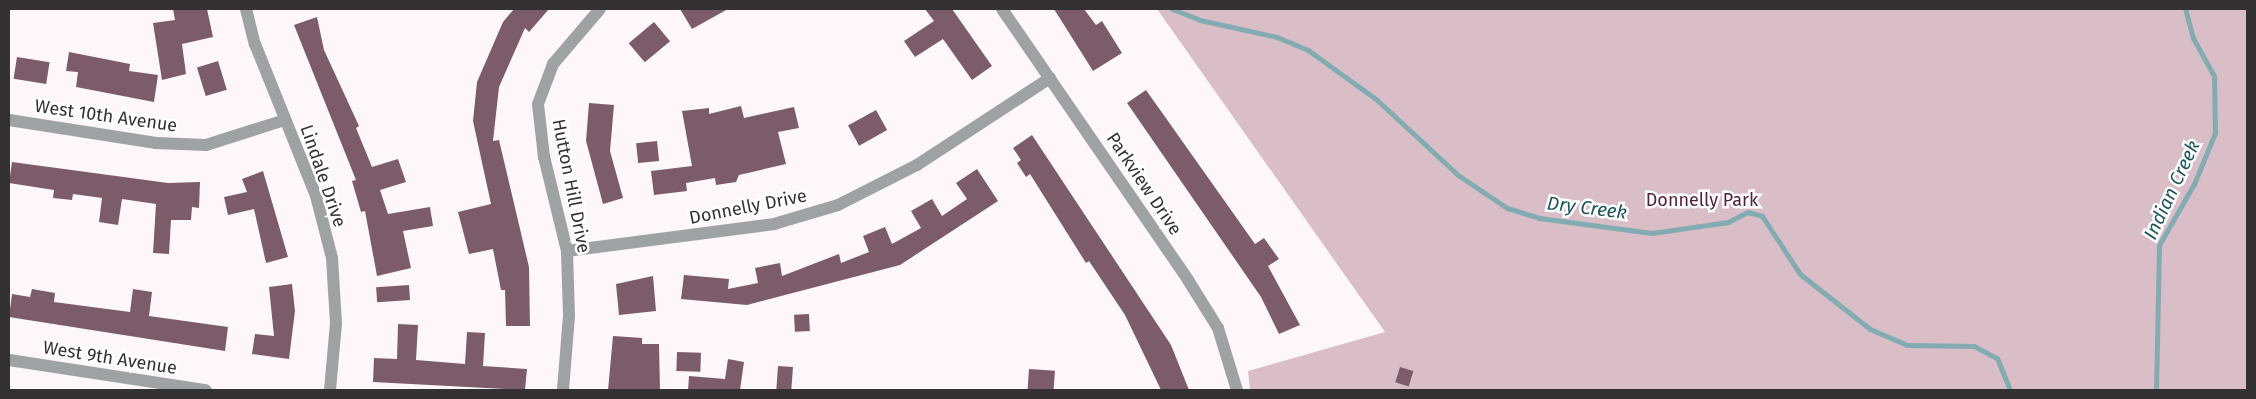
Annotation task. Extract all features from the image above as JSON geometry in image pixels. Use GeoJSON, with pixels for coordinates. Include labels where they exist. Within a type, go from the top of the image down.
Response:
{"type":"FeatureCollection","features":[{"type":"Feature","properties":{"kind":"street","name":"Lindale Drive"},"geometry":{"type":"LineString","coordinates":[[246,9],[255,44],[316,196],[332,258],[336,323],[330,390]]}},
{"type":"Feature","properties":{"kind":"street","name":"Hutton Hill Drive"},"geometry":{"type":"LineString","coordinates":[[563,390],[569,316],[567,251],[544,157],[538,104],[553,64],[600,9]]}},
{"type":"Feature","properties":{"kind":"street","name":"Parkview Drive"},"geometry":{"type":"LineString","coordinates":[[1002,9],[1218,328],[1236,390]]}},
{"type":"Feature","properties":{"kind":"street","name":"Donnelly Drive"},"geometry":{"type":"LineString","coordinates":[[567,251],[774,224],[838,205],[917,165],[1050,78]]}},
{"type":"Feature","properties":{"kind":"street","name":"West 10th Avenue"},"geometry":{"type":"LineString","coordinates":[[9,120],[156,144],[206,145],[285,120]]}},
{"type":"Feature","properties":{"kind":"street","name":"West 9th Avenue"},"geometry":{"type":"LineString","coordinates":[[9,360],[206,390]]}},
{"type":"Feature","properties":{"kind":"green space","name":"Donnelly Park"},"geometry":{"type":"Polygon","coordinates":[[[1157,9],[2247,9],[2247,390],[1250,390],[1248,371],[1385,332],[1157,9]]]}},
{"type":"Feature","properties":{"kind":"building"},"geometry":{"type":"Polygon","coordinates":[[[173,9],[207,9],[213,37],[182,44],[186,74],[162,80],[153,23],[175,20],[173,9]]]}},
{"type":"Feature","properties":{"kind":"building"},"geometry":{"type":"Polygon","coordinates":[[[514,9],[549,9],[529,32],[525,28],[499,87],[493,141],[499,140],[529,267],[530,326],[506,326],[505,290],[501,290],[493,249],[469,254],[458,212],[491,204],[473,121],[477,82],[503,22],[514,9]]]}},
{"type":"Feature","properties":{"kind":"building"},"geometry":{"type":"Polygon","coordinates":[[[680,9],[728,9],[692,29],[680,9]]]}},
{"type":"Feature","properties":{"kind":"building"},"geometry":{"type":"Polygon","coordinates":[[[925,9],[952,9],[992,66],[972,80],[943,39],[915,57],[904,41],[934,21],[925,9]]]}},
{"type":"Feature","properties":{"kind":"building"},"geometry":{"type":"Polygon","coordinates":[[[1054,9],[1084,9],[1096,25],[1102,21],[1122,53],[1093,71],[1054,9]]]}},
{"type":"Feature","properties":{"kind":"building"},"geometry":{"type":"Polygon","coordinates":[[[317,17],[324,50],[359,126],[356,128],[372,167],[398,159],[406,182],[380,190],[388,214],[430,207],[433,226],[403,231],[411,268],[377,276],[365,211],[361,212],[352,181],[356,180],[294,25],[317,17]]]}},
{"type":"Feature","properties":{"kind":"building"},"geometry":{"type":"Polygon","coordinates":[[[654,22],[670,41],[645,62],[629,43],[654,22]]]}},
{"type":"Feature","properties":{"kind":"building"},"geometry":{"type":"Polygon","coordinates":[[[69,52],[130,64],[129,71],[158,75],[154,102],[76,87],[78,72],[66,71],[69,52]]]}},
{"type":"Feature","properties":{"kind":"building"},"geometry":{"type":"Polygon","coordinates":[[[17,57],[50,62],[46,84],[14,79],[17,57]]]}},
{"type":"Feature","properties":{"kind":"building"},"geometry":{"type":"Polygon","coordinates":[[[218,61],[227,90],[206,96],[197,67],[218,61]]]}},
{"type":"Feature","properties":{"kind":"building"},"geometry":{"type":"Polygon","coordinates":[[[1146,90],[1255,244],[1264,238],[1279,259],[1268,266],[1300,325],[1279,334],[1261,297],[1127,103],[1146,90]]]}},
{"type":"Feature","properties":{"kind":"building"},"geometry":{"type":"Polygon","coordinates":[[[589,103],[614,105],[610,151],[623,198],[603,204],[586,141],[589,103]]]}},
{"type":"Feature","properties":{"kind":"building"},"geometry":{"type":"Polygon","coordinates":[[[741,106],[744,118],[794,107],[799,128],[778,132],[786,164],[739,175],[736,182],[716,185],[715,178],[686,183],[687,191],[654,195],[651,171],[692,166],[682,111],[709,108],[709,114],[741,106]]]}},
{"type":"Feature","properties":{"kind":"building"},"geometry":{"type":"Polygon","coordinates":[[[876,110],[887,130],[859,146],[848,126],[876,110]]]}},
{"type":"Feature","properties":{"kind":"building"},"geometry":{"type":"Polygon","coordinates":[[[1032,135],[1171,345],[1189,390],[1161,390],[1125,315],[1089,261],[1086,263],[1030,174],[1026,177],[1017,163],[1021,160],[1013,148],[1032,135]]]}},
{"type":"Feature","properties":{"kind":"building"},"geometry":{"type":"Polygon","coordinates":[[[657,141],[659,161],[638,163],[636,143],[657,141]]]}},
{"type":"Feature","properties":{"kind":"building"},"geometry":{"type":"Polygon","coordinates":[[[12,162],[168,183],[200,182],[199,208],[192,207],[191,220],[171,220],[169,254],[153,253],[156,204],[122,199],[118,225],[99,222],[102,198],[73,194],[72,200],[53,198],[54,190],[9,183],[12,162]]]}},
{"type":"Feature","properties":{"kind":"building"},"geometry":{"type":"Polygon","coordinates":[[[977,169],[998,201],[900,265],[747,305],[681,299],[684,275],[729,279],[728,289],[758,283],[755,268],[780,263],[782,276],[839,254],[841,263],[869,252],[863,236],[885,227],[892,244],[921,228],[911,211],[932,199],[942,216],[967,199],[956,183],[977,169]]]}},
{"type":"Feature","properties":{"kind":"building"},"geometry":{"type":"Polygon","coordinates":[[[263,171],[288,257],[266,263],[254,209],[228,215],[224,197],[247,192],[242,179],[263,171]]]}},
{"type":"Feature","properties":{"kind":"building"},"geometry":{"type":"Polygon","coordinates":[[[653,276],[656,311],[619,315],[616,284],[653,276]]]}},
{"type":"Feature","properties":{"kind":"building"},"geometry":{"type":"Polygon","coordinates":[[[292,284],[295,311],[289,359],[252,354],[255,334],[274,336],[269,287],[292,284]]]}},
{"type":"Feature","properties":{"kind":"building"},"geometry":{"type":"Polygon","coordinates":[[[409,285],[410,300],[377,302],[376,287],[409,285]]]}},
{"type":"Feature","properties":{"kind":"building"},"geometry":{"type":"Polygon","coordinates":[[[32,289],[55,293],[54,302],[130,312],[133,289],[152,292],[149,316],[228,327],[225,351],[9,317],[12,294],[30,297],[32,289]]]}},
{"type":"Feature","properties":{"kind":"building"},"geometry":{"type":"Polygon","coordinates":[[[809,314],[810,331],[795,332],[794,315],[809,314]]]}},
{"type":"Feature","properties":{"kind":"building"},"geometry":{"type":"Polygon","coordinates":[[[398,324],[418,325],[416,360],[465,364],[467,332],[485,333],[483,366],[527,369],[525,390],[373,382],[374,358],[397,359],[398,324]]]}},
{"type":"Feature","properties":{"kind":"building"},"geometry":{"type":"Polygon","coordinates":[[[613,336],[642,338],[642,344],[659,344],[660,390],[608,390],[613,336]]]}},
{"type":"Feature","properties":{"kind":"building"},"geometry":{"type":"Polygon","coordinates":[[[677,352],[701,353],[700,372],[676,371],[677,352]]]}},
{"type":"Feature","properties":{"kind":"building"},"geometry":{"type":"Polygon","coordinates":[[[728,359],[744,362],[740,390],[688,390],[689,376],[725,379],[728,359]]]}},
{"type":"Feature","properties":{"kind":"building"},"geometry":{"type":"Polygon","coordinates":[[[778,366],[793,367],[791,390],[776,390],[778,366]]]}},
{"type":"Feature","properties":{"kind":"building"},"geometry":{"type":"Polygon","coordinates":[[[1400,367],[1413,371],[1409,386],[1395,382],[1400,367]]]}},
{"type":"Feature","properties":{"kind":"building"},"geometry":{"type":"Polygon","coordinates":[[[1029,369],[1055,371],[1054,390],[1028,389],[1029,369]]]}},
{"type":"Feature","properties":{"kind":"waterway","name":"Dry Creek"},"geometry":{"type":"LineString","coordinates":[[1172,9],[1200,20],[1277,37],[1308,50],[1377,100],[1458,175],[1507,208],[1539,218],[1652,233],[1728,222],[1748,212],[1762,216],[1800,274],[1870,329],[1907,345],[1974,346],[1997,358],[2010,390]]}},
{"type":"Feature","properties":{"kind":"waterway","name":"Indian Creek"},"geometry":{"type":"LineString","coordinates":[[2156,390],[2159,245],[2194,184],[2215,133],[2214,76],[2193,38],[2185,9]]}}]}
